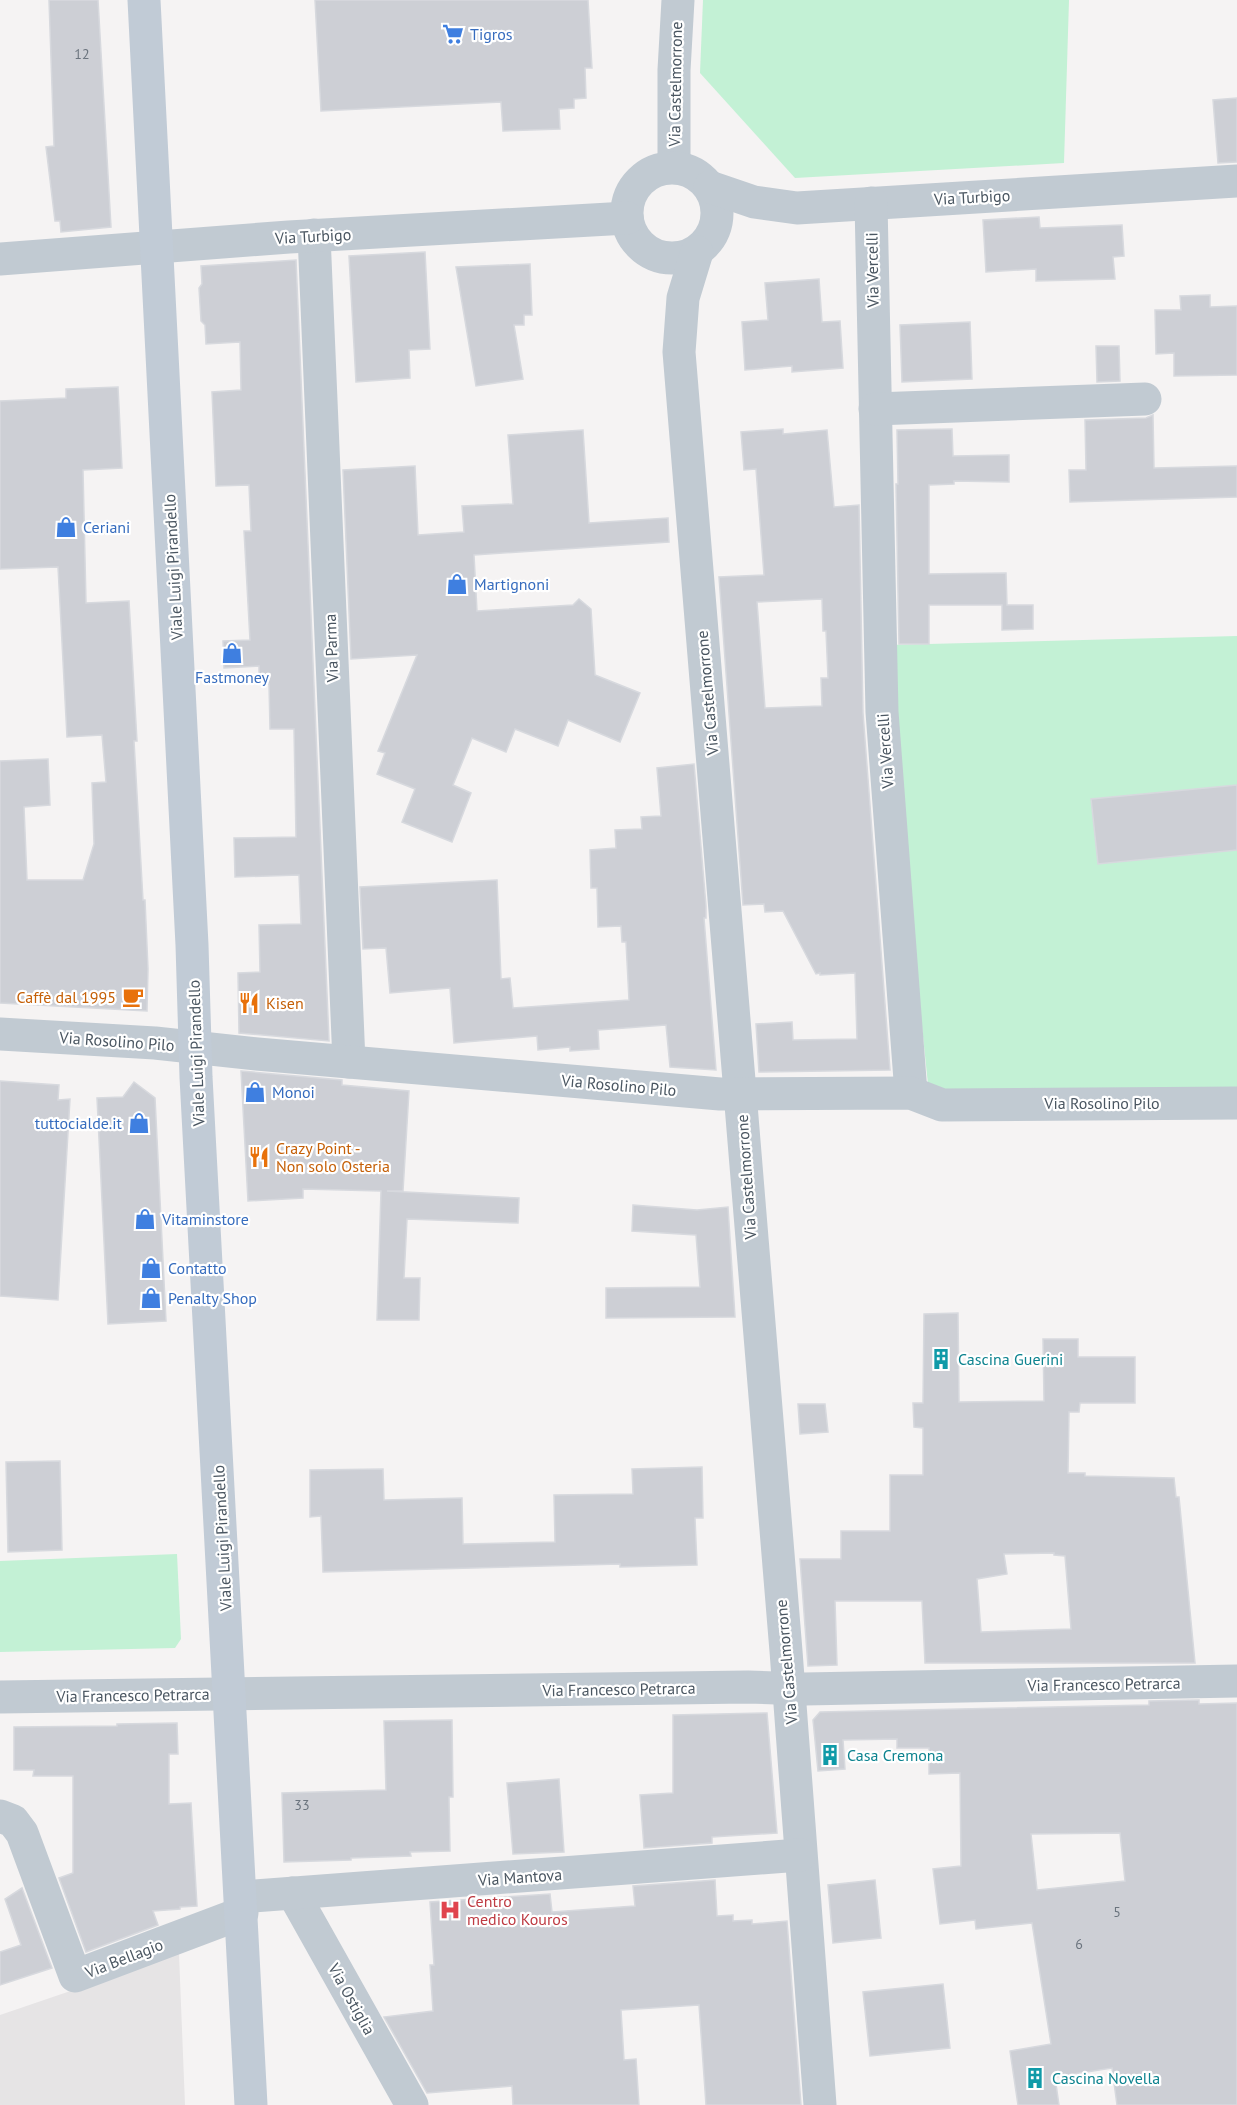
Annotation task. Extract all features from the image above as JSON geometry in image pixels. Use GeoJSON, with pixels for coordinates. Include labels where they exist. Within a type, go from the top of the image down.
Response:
{"type":"FeatureCollection","features":[{"type":"Feature","properties":{"kind":"main road","name":"Viale Luigi Pirandello"},"geometry":{"type":"LineString","coordinates":[[144,0],[192,945],[195,1047],[251,2105]]}},
{"type":"Feature","properties":{"kind":"street","name":"Via Castelmorrone"},"geometry":{"type":"LineString","coordinates":[[674,167],[674,70],[678,0]]}},
{"type":"Feature","properties":{"kind":"street"},"geometry":{"type":"LineString","coordinates":[[674,167],[688,170],[710,187],[716,200],[717,222],[708,242],[697,252],[683,257],[667,258],[652,254],[640,245],[631,233],[627,218],[628,203],[634,188],[645,177],[658,170],[674,167]]}},
{"type":"Feature","properties":{"kind":"street","name":"Via Turbigo"},"geometry":{"type":"LineString","coordinates":[[710,187],[746,200],[797,208],[1237,181]]}},
{"type":"Feature","properties":{"kind":"street","name":"Via Vercelli"},"geometry":{"type":"LineString","coordinates":[[871,203],[882,712],[911,1093]]}},
{"type":"Feature","properties":{"kind":"street","name":"Via Turbigo"},"geometry":{"type":"LineString","coordinates":[[0,259],[314,235],[627,218]]}},
{"type":"Feature","properties":{"kind":"street","name":"Via Parma"},"geometry":{"type":"LineString","coordinates":[[314,235],[349,1062]]}},
{"type":"Feature","properties":{"kind":"street","name":"Via Castelmorrone"},"geometry":{"type":"LineString","coordinates":[[697,252],[683,298],[679,352],[820,2105]]}},
{"type":"Feature","properties":{"kind":"street"},"geometry":{"type":"LineString","coordinates":[[875,409],[1145,399]]}},
{"type":"Feature","properties":{"kind":"street","name":"Via Rosolino Pilo"},"geometry":{"type":"LineString","coordinates":[[0,1034],[137,1041],[720,1094],[911,1093],[942,1105],[1237,1103]]}},
{"type":"Feature","properties":{"kind":"street","name":"Via Francesco Petrarca"},"geometry":{"type":"LineString","coordinates":[[0,1697],[1237,1681]]}},
{"type":"Feature","properties":{"kind":"street","name":"Via Bellagio"},"geometry":{"type":"LineString","coordinates":[[0,1816],[13,1821],[22,1833],[75,1976],[241,1905]]}},
{"type":"Feature","properties":{"kind":"street","name":"Via Mantova"},"geometry":{"type":"LineString","coordinates":[[241,1905],[293,1893],[800,1856]]}},
{"type":"Feature","properties":{"kind":"street","name":"Via Ostiglia"},"geometry":{"type":"LineString","coordinates":[[293,1893],[408,2098]]}},
{"type":"Feature","properties":{"kind":"shaded area"},"geometry":{"type":"Polygon","coordinates":[[[179,1954],[185,2105],[0,2105],[0,2015],[179,1954]]]}},
{"type":"Feature","properties":{"kind":"green space"},"geometry":{"type":"Polygon","coordinates":[[[703,0],[1069,0],[1064,163],[795,178],[700,73],[703,0]]]}},
{"type":"Feature","properties":{"kind":"green space"},"geometry":{"type":"Polygon","coordinates":[[[1237,636],[1237,1092],[946,1095],[928,1084],[901,827],[888,645],[1237,636]]]}},
{"type":"Feature","properties":{"kind":"green space"},"geometry":{"type":"Polygon","coordinates":[[[177,1554],[181,1639],[175,1648],[0,1652],[0,1561],[177,1554]]]}},
{"type":"Feature","properties":{"kind":"building"},"geometry":{"type":"Polygon","coordinates":[[[49,0],[98,0],[111,227],[61,232],[60,221],[55,221],[46,147],[54,146],[49,0]]]}},
{"type":"Feature","properties":{"kind":"building","name":"Tigros"},"geometry":{"type":"Polygon","coordinates":[[[315,0],[588,0],[592,68],[585,68],[586,98],[574,99],[574,108],[559,109],[560,129],[503,131],[501,102],[321,111],[315,0]]]}},
{"type":"Feature","properties":{"kind":"building"},"geometry":{"type":"Polygon","coordinates":[[[1237,98],[1237,162],[1218,163],[1213,100],[1237,98]]]}},
{"type":"Feature","properties":{"kind":"building"},"geometry":{"type":"Polygon","coordinates":[[[1039,217],[1040,228],[1122,225],[1124,256],[1113,257],[1115,279],[1036,281],[1036,269],[986,272],[983,220],[1039,217]]]}},
{"type":"Feature","properties":{"kind":"building"},"geometry":{"type":"Polygon","coordinates":[[[425,252],[430,349],[409,350],[410,378],[356,382],[349,256],[425,252]]]}},
{"type":"Feature","properties":{"kind":"building"},"geometry":{"type":"Polygon","coordinates":[[[296,260],[329,1041],[239,1033],[238,973],[260,972],[259,925],[301,924],[299,875],[235,877],[234,838],[296,837],[294,729],[270,729],[269,684],[259,684],[259,666],[224,668],[223,641],[250,640],[244,531],[251,531],[249,485],[216,486],[212,392],[241,390],[240,342],[206,344],[205,325],[201,321],[199,288],[202,284],[201,266],[296,260]]]}},
{"type":"Feature","properties":{"kind":"building"},"geometry":{"type":"Polygon","coordinates":[[[530,264],[532,315],[524,315],[524,325],[514,325],[523,379],[476,386],[456,267],[530,264]]]}},
{"type":"Feature","properties":{"kind":"building"},"geometry":{"type":"Polygon","coordinates":[[[819,279],[822,322],[840,321],[843,368],[792,372],[792,366],[745,370],[742,322],[768,320],[765,283],[819,279]]]}},
{"type":"Feature","properties":{"kind":"building"},"geometry":{"type":"Polygon","coordinates":[[[1210,295],[1210,307],[1237,306],[1237,375],[1174,376],[1174,353],[1156,354],[1155,310],[1181,310],[1180,296],[1210,295]]]}},
{"type":"Feature","properties":{"kind":"building"},"geometry":{"type":"Polygon","coordinates":[[[970,322],[972,379],[902,382],[900,325],[970,322]]]}},
{"type":"Feature","properties":{"kind":"building"},"geometry":{"type":"Polygon","coordinates":[[[1096,346],[1119,346],[1120,381],[1097,382],[1096,346]]]}},
{"type":"Feature","properties":{"kind":"building"},"geometry":{"type":"Polygon","coordinates":[[[118,387],[122,468],[83,470],[86,603],[129,601],[137,741],[134,741],[143,900],[145,900],[147,1011],[0,1003],[0,761],[48,759],[50,805],[24,807],[27,880],[83,880],[94,844],[92,783],[106,782],[102,735],[67,737],[58,567],[0,569],[0,401],[66,398],[66,389],[118,387]]]}},
{"type":"Feature","properties":{"kind":"building"},"geometry":{"type":"Polygon","coordinates":[[[1153,415],[1154,468],[1237,466],[1237,497],[1070,502],[1069,470],[1086,470],[1085,420],[1146,418],[1153,415]]]}},
{"type":"Feature","properties":{"kind":"building"},"geometry":{"type":"Polygon","coordinates":[[[783,429],[783,434],[827,430],[834,507],[859,505],[863,713],[890,1070],[759,1072],[756,1024],[792,1022],[793,1040],[857,1039],[855,973],[816,974],[783,911],[765,912],[764,904],[743,905],[719,577],[764,575],[756,469],[744,470],[741,432],[783,429]],[[822,599],[757,602],[765,708],[822,706],[821,678],[828,678],[826,631],[823,631],[822,599]]]}},
{"type":"Feature","properties":{"kind":"building"},"geometry":{"type":"Polygon","coordinates":[[[952,429],[953,456],[1009,455],[1009,482],[954,481],[954,484],[929,485],[929,574],[1006,573],[1007,605],[1033,605],[1033,629],[1002,630],[1002,605],[929,605],[929,644],[899,644],[897,430],[952,429]]]}},
{"type":"Feature","properties":{"kind":"building"},"geometry":{"type":"Polygon","coordinates":[[[583,430],[589,523],[668,518],[669,542],[474,555],[477,611],[573,605],[579,599],[591,609],[595,675],[640,693],[620,742],[568,720],[558,746],[515,729],[506,752],[472,738],[453,785],[471,793],[452,842],[402,822],[415,789],[377,774],[385,753],[378,751],[417,655],[351,659],[343,470],[415,466],[418,535],[464,532],[462,506],[513,504],[508,435],[583,430]]]}},
{"type":"Feature","properties":{"kind":"building"},"geometry":{"type":"Polygon","coordinates":[[[694,764],[716,1070],[670,1067],[666,1025],[598,1030],[599,1049],[570,1051],[570,1047],[538,1050],[537,1036],[454,1043],[450,988],[390,993],[386,948],[363,949],[360,887],[497,880],[501,979],[510,978],[513,1008],[629,1000],[626,942],[622,942],[621,926],[598,927],[597,888],[591,888],[590,850],[616,848],[615,830],[642,829],[641,817],[661,816],[657,768],[694,764]]]}},
{"type":"Feature","properties":{"kind":"building"},"geometry":{"type":"Polygon","coordinates":[[[1237,785],[1237,850],[1098,864],[1091,799],[1237,785]]]}},
{"type":"Feature","properties":{"kind":"building"},"geometry":{"type":"Polygon","coordinates":[[[241,1071],[342,1080],[342,1085],[409,1091],[403,1191],[387,1191],[519,1198],[518,1223],[407,1219],[404,1278],[420,1278],[419,1320],[377,1320],[381,1191],[303,1189],[303,1198],[248,1201],[241,1071]]]}},
{"type":"Feature","properties":{"kind":"building"},"geometry":{"type":"Polygon","coordinates":[[[0,1081],[59,1085],[58,1100],[70,1099],[58,1300],[0,1296],[0,1081]]]}},
{"type":"Feature","properties":{"kind":"building"},"geometry":{"type":"Polygon","coordinates":[[[134,1082],[155,1098],[166,1321],[108,1324],[97,1098],[123,1097],[134,1082]]]}},
{"type":"Feature","properties":{"kind":"building"},"geometry":{"type":"Polygon","coordinates":[[[633,1205],[697,1210],[728,1207],[735,1317],[606,1318],[606,1288],[700,1287],[696,1235],[632,1231],[633,1205]]]}},
{"type":"Feature","properties":{"kind":"building"},"geometry":{"type":"Polygon","coordinates":[[[958,1313],[959,1402],[1044,1401],[1043,1339],[1078,1339],[1078,1357],[1135,1357],[1135,1403],[1080,1403],[1079,1412],[1069,1412],[1068,1473],[1085,1473],[1085,1476],[1174,1478],[1176,1497],[1179,1497],[1195,1663],[925,1663],[922,1601],[835,1601],[837,1665],[808,1666],[800,1559],[841,1559],[841,1531],[890,1531],[890,1475],[923,1475],[923,1428],[914,1427],[913,1403],[923,1403],[924,1314],[958,1313]],[[1054,1553],[1004,1554],[1007,1574],[977,1579],[981,1632],[1071,1629],[1065,1556],[1054,1555],[1054,1553]]]}},
{"type":"Feature","properties":{"kind":"building"},"geometry":{"type":"Polygon","coordinates":[[[798,1404],[825,1404],[828,1432],[800,1434],[798,1404]]]}},
{"type":"Feature","properties":{"kind":"building"},"geometry":{"type":"Polygon","coordinates":[[[60,1461],[62,1550],[8,1552],[6,1462],[60,1461]]]}},
{"type":"Feature","properties":{"kind":"building"},"geometry":{"type":"Polygon","coordinates":[[[702,1467],[703,1518],[695,1518],[697,1565],[620,1567],[620,1564],[323,1572],[321,1516],[310,1517],[310,1470],[383,1469],[384,1500],[462,1498],[463,1544],[555,1542],[554,1495],[633,1494],[632,1469],[702,1467]]]}},
{"type":"Feature","properties":{"kind":"building"},"geometry":{"type":"Polygon","coordinates":[[[1199,1700],[1199,1704],[1237,1703],[1237,2105],[1117,2105],[1112,2068],[1055,2077],[1059,2105],[1018,2105],[1010,2051],[1051,2044],[1032,1923],[976,1929],[975,1920],[940,1924],[933,1869],[961,1866],[960,1773],[929,1774],[929,1748],[897,1748],[897,1739],[843,1740],[845,1769],[818,1771],[813,1720],[820,1712],[1149,1705],[1149,1701],[1199,1700]],[[1120,1833],[1031,1834],[1037,1890],[1125,1881],[1120,1833]]]}},
{"type":"Feature","properties":{"kind":"building"},"geometry":{"type":"Polygon","coordinates":[[[767,1713],[777,1833],[712,1837],[712,1843],[644,1848],[640,1795],[673,1793],[673,1715],[767,1713]]]}},
{"type":"Feature","properties":{"kind":"building"},"geometry":{"type":"Polygon","coordinates":[[[452,1720],[453,1797],[449,1797],[450,1851],[410,1852],[411,1856],[351,1858],[351,1860],[284,1862],[282,1793],[386,1790],[384,1721],[452,1720]]]}},
{"type":"Feature","properties":{"kind":"building"},"geometry":{"type":"Polygon","coordinates":[[[177,1723],[178,1754],[169,1754],[169,1804],[191,1803],[197,1906],[153,1911],[158,1925],[86,1952],[59,1878],[73,1873],[73,1776],[33,1776],[34,1770],[14,1770],[14,1727],[177,1723]]]}},
{"type":"Feature","properties":{"kind":"building"},"geometry":{"type":"Polygon","coordinates":[[[559,1779],[564,1852],[513,1854],[507,1783],[559,1779]]]}},
{"type":"Feature","properties":{"kind":"building"},"geometry":{"type":"Polygon","coordinates":[[[715,1880],[717,1916],[733,1915],[733,1921],[752,1920],[752,1924],[787,1921],[801,2105],[706,2105],[699,2005],[621,2010],[624,2060],[636,2059],[639,2105],[513,2105],[512,2086],[427,2093],[384,2017],[433,2011],[430,1965],[434,1965],[430,1902],[550,1894],[552,1912],[635,1906],[633,1886],[715,1880]]]}},
{"type":"Feature","properties":{"kind":"building"},"geometry":{"type":"Polygon","coordinates":[[[875,1880],[881,1938],[833,1943],[828,1885],[875,1880]]]}},
{"type":"Feature","properties":{"kind":"building"},"geometry":{"type":"Polygon","coordinates":[[[22,1888],[52,1968],[0,1985],[0,1952],[21,1945],[5,1899],[22,1888]]]}},
{"type":"Feature","properties":{"kind":"building"},"geometry":{"type":"Polygon","coordinates":[[[943,1984],[950,2048],[870,2056],[863,1992],[943,1984]]]}},
{"type":"Feature","properties":{"kind":"place","name":"Tigros"},"geometry":{"type":"Point","coordinates":[453,34]}},
{"type":"Feature","properties":{"kind":"place","name":"Ceriani"},"geometry":{"type":"Point","coordinates":[66,527]}},
{"type":"Feature","properties":{"kind":"place","name":"Martignoni"},"geometry":{"type":"Point","coordinates":[457,584]}},
{"type":"Feature","properties":{"kind":"place","name":"Fastmoney"},"geometry":{"type":"Point","coordinates":[232,653]}},
{"type":"Feature","properties":{"kind":"place","name":"Caffè dal 1995"},"geometry":{"type":"Point","coordinates":[133,997]}},
{"type":"Feature","properties":{"kind":"place","name":"Kisen"},"geometry":{"type":"Point","coordinates":[249,1003]}},
{"type":"Feature","properties":{"kind":"place","name":"Monoi"},"geometry":{"type":"Point","coordinates":[255,1092]}},
{"type":"Feature","properties":{"kind":"place","name":"tuttocialde.it"},"geometry":{"type":"Point","coordinates":[139,1123]}},
{"type":"Feature","properties":{"kind":"place","name":"Crazy Point - Non solo Osteria"},"geometry":{"type":"Point","coordinates":[259,1157]}},
{"type":"Feature","properties":{"kind":"place","name":"Vitaminstore"},"geometry":{"type":"Point","coordinates":[145,1219]}},
{"type":"Feature","properties":{"kind":"place","name":"Contatto"},"geometry":{"type":"Point","coordinates":[151,1268]}},
{"type":"Feature","properties":{"kind":"place","name":"Penalty Shop"},"geometry":{"type":"Point","coordinates":[151,1298]}},
{"type":"Feature","properties":{"kind":"place","name":"Cascina Guerini"},"geometry":{"type":"Point","coordinates":[941,1359]}},
{"type":"Feature","properties":{"kind":"place","name":"Casa Cremona"},"geometry":{"type":"Point","coordinates":[830,1755]}},
{"type":"Feature","properties":{"kind":"place","name":"Centro medico Kouros"},"geometry":{"type":"Point","coordinates":[450,1910]}},
{"type":"Feature","properties":{"kind":"place","name":"Cascina Novella"},"geometry":{"type":"Point","coordinates":[1035,2078]}}]}
